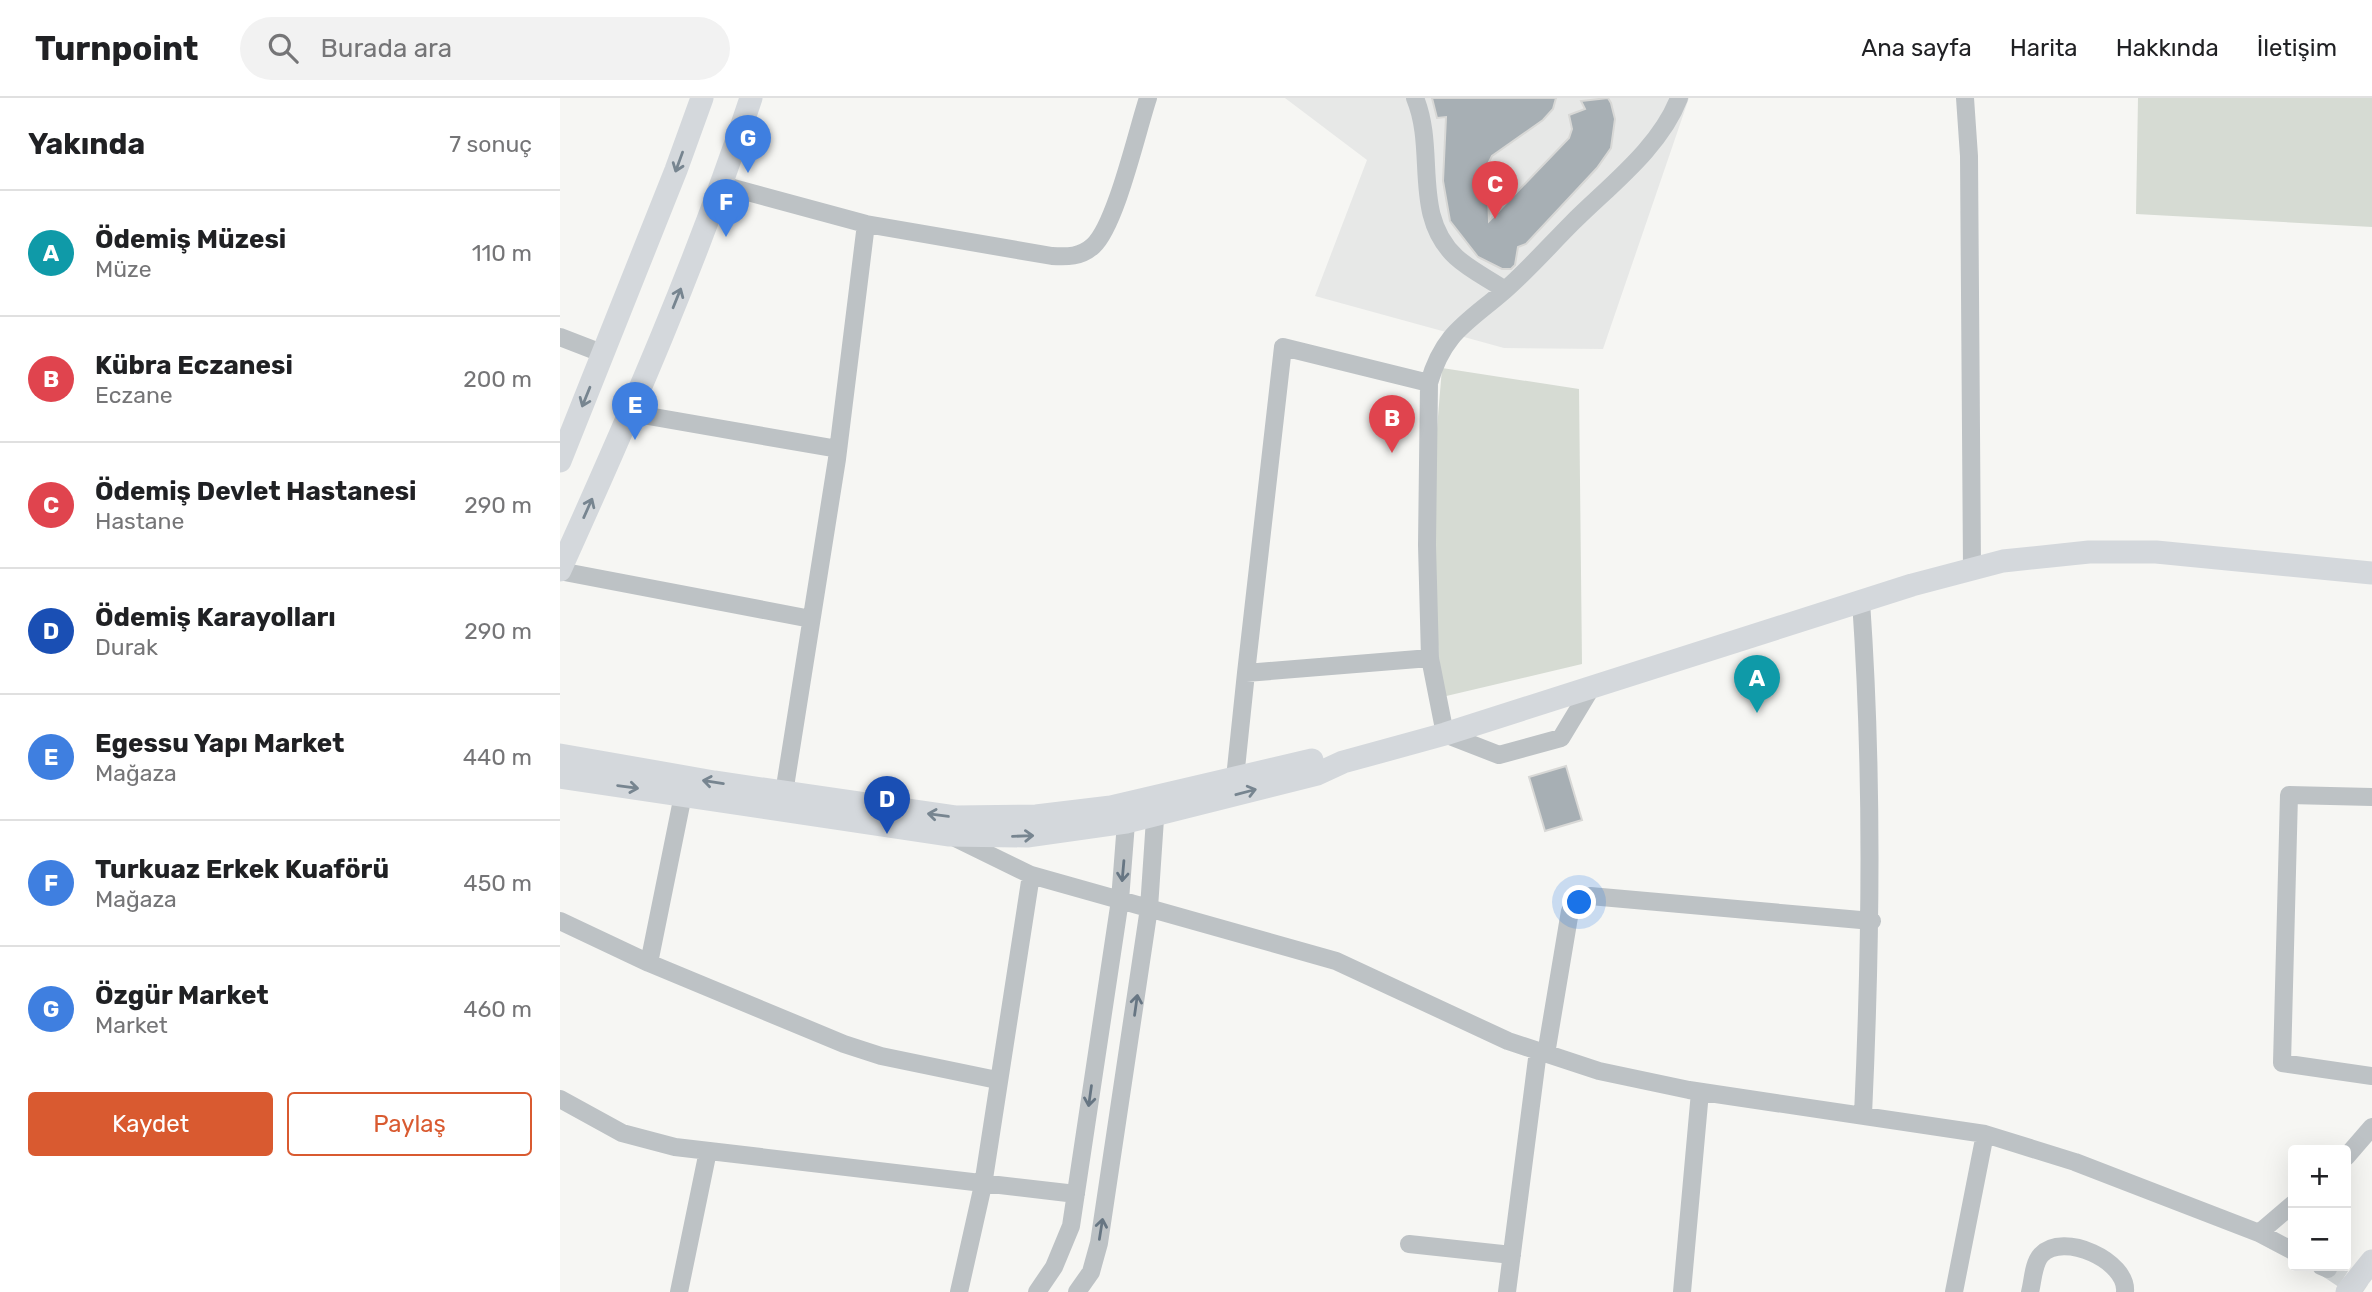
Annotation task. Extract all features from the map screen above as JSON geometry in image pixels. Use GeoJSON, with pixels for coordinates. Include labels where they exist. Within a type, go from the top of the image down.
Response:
{"type":"FeatureCollection","features":[{"type":"Feature","properties":{"kind":"main road"},"geometry":{"type":"LineString","coordinates":[[560,461],[702,98]]}},
{"type":"Feature","properties":{"kind":"main road"},"geometry":{"type":"LineString","coordinates":[[560,570],[631,413],[722,185],[751,98]]}},
{"type":"Feature","properties":{"kind":"main road"},"geometry":{"type":"LineString","coordinates":[[560,777],[948,835],[1027,836],[1156,806],[1317,774],[1343,762],[1445,734],[1861,601],[2003,561],[2089,552],[2156,552],[2372,573]]}},
{"type":"Feature","properties":{"kind":"main road"},"geometry":{"type":"LineString","coordinates":[[560,755],[784,793],[955,817],[1127,813]]}},
{"type":"Feature","properties":{"kind":"main road"},"geometry":{"type":"LineString","coordinates":[[1156,806],[1234,778],[1310,760],[1343,762]]}},
{"type":"Feature","properties":{"kind":"main road"},"geometry":{"type":"LineString","coordinates":[[2347,1292],[2372,1261]]}},
{"type":"Feature","properties":{"kind":"street"},"geometry":{"type":"LineString","coordinates":[[722,185],[866,224],[1052,256],[1073,257],[1093,246],[1109,222],[1148,98]]}},
{"type":"Feature","properties":{"kind":"street"},"geometry":{"type":"LineString","coordinates":[[1415,98],[1426,131],[1427,197],[1436,229],[1457,258],[1505,290]]}},
{"type":"Feature","properties":{"kind":"street"},"geometry":{"type":"LineString","coordinates":[[1965,98],[1969,156],[1972,569]]}},
{"type":"Feature","properties":{"kind":"street"},"geometry":{"type":"LineString","coordinates":[[1593,685],[1560,738],[1499,755],[1445,734],[1430,658],[1427,545],[1429,383],[1445,342],[1458,327],[1505,290],[1646,149],[1672,101]]}},
{"type":"Feature","properties":{"kind":"street"},"geometry":{"type":"LineString","coordinates":[[784,793],[838,449],[866,224]]}},
{"type":"Feature","properties":{"kind":"street"},"geometry":{"type":"LineString","coordinates":[[560,337],[604,354]]}},
{"type":"Feature","properties":{"kind":"street"},"geometry":{"type":"LineString","coordinates":[[1234,778],[1283,347],[1429,383]]}},
{"type":"Feature","properties":{"kind":"street"},"geometry":{"type":"LineString","coordinates":[[631,413],[838,449]]}},
{"type":"Feature","properties":{"kind":"street"},"geometry":{"type":"LineString","coordinates":[[560,570],[811,619]]}},
{"type":"Feature","properties":{"kind":"street"},"geometry":{"type":"LineString","coordinates":[[1861,601],[1870,723],[1872,921],[1863,1115]]}},
{"type":"Feature","properties":{"kind":"street"},"geometry":{"type":"LineString","coordinates":[[1246,673],[1430,658]]}},
{"type":"Feature","properties":{"kind":"street"},"geometry":{"type":"LineString","coordinates":[[649,963],[683,795]]}},
{"type":"Feature","properties":{"kind":"street"},"geometry":{"type":"LineString","coordinates":[[2372,797],[2289,795],[2282,1063],[2372,1076]]}},
{"type":"Feature","properties":{"kind":"street"},"geometry":{"type":"LineString","coordinates":[[1077,1292],[1091,1272],[1099,1243],[1149,908],[1156,806]]}},
{"type":"Feature","properties":{"kind":"street"},"geometry":{"type":"LineString","coordinates":[[1037,1292],[1054,1267],[1071,1226],[1120,900],[1127,813]]}},
{"type":"Feature","properties":{"kind":"street"},"geometry":{"type":"LineString","coordinates":[[948,835],[1031,875],[1336,961],[1507,1041],[1599,1071],[1700,1092],[1985,1134],[2075,1162],[2259,1233],[2288,1248]]}},
{"type":"Feature","properties":{"kind":"street"},"geometry":{"type":"LineString","coordinates":[[959,1292],[983,1185],[997,1080],[1031,875]]}},
{"type":"Feature","properties":{"kind":"street"},"geometry":{"type":"LineString","coordinates":[[1507,1292],[1542,1053],[1570,911],[1590,896],[1872,921]]}},
{"type":"Feature","properties":{"kind":"street"},"geometry":{"type":"LineString","coordinates":[[560,921],[649,963],[845,1044],[881,1056],[997,1080]]}},
{"type":"Feature","properties":{"kind":"street"},"geometry":{"type":"LineString","coordinates":[[1682,1292],[1700,1092]]}},
{"type":"Feature","properties":{"kind":"street"},"geometry":{"type":"LineString","coordinates":[[560,1099],[622,1133],[676,1147],[1076,1194]]}},
{"type":"Feature","properties":{"kind":"street"},"geometry":{"type":"LineString","coordinates":[[2351,1151],[2372,1127]]}},
{"type":"Feature","properties":{"kind":"street"},"geometry":{"type":"LineString","coordinates":[[1954,1292],[1985,1134]]}},
{"type":"Feature","properties":{"kind":"street"},"geometry":{"type":"LineString","coordinates":[[679,1292],[708,1151]]}},
{"type":"Feature","properties":{"kind":"street"},"geometry":{"type":"LineString","coordinates":[[2259,1233],[2288,1207]]}},
{"type":"Feature","properties":{"kind":"street"},"geometry":{"type":"LineString","coordinates":[[1409,1244],[1512,1255]]}},
{"type":"Feature","properties":{"kind":"street"},"geometry":{"type":"LineString","coordinates":[[2030,1292],[2041,1255],[2050,1248],[2067,1245],[2115,1266],[2124,1278],[2125,1292]]}},
{"type":"Feature","properties":{"kind":"shaded area"},"geometry":{"type":"Polygon","coordinates":[[[1285,98],[1689,98],[1603,349],[1504,348],[1315,296],[1367,160],[1285,98]]]}},
{"type":"Feature","properties":{"kind":"shaded area"},"geometry":{"type":"Polygon","coordinates":[[[2138,98],[2372,98],[2372,227],[2136,214],[2138,98]]]}},
{"type":"Feature","properties":{"kind":"shaded area"},"geometry":{"type":"Polygon","coordinates":[[[1442,368],[1579,389],[1582,664],[1442,697],[1429,525],[1442,368]]]}},
{"type":"Feature","properties":{"kind":"building"},"geometry":{"type":"Polygon","coordinates":[[[1432,98],[1556,98],[1553,109],[1543,120],[1492,156],[1487,166],[1489,221],[1569,138],[1572,129],[1569,115],[1585,109],[1581,101],[1608,98],[1611,103],[1615,119],[1611,148],[1597,168],[1526,244],[1518,247],[1515,265],[1511,269],[1502,269],[1478,257],[1450,221],[1443,181],[1446,117],[1437,118],[1432,98]]]}},
{"type":"Feature","properties":{"kind":"building"},"geometry":{"type":"Polygon","coordinates":[[[1566,766],[1582,820],[1545,831],[1529,777],[1566,766]]]}},
{"type":"Feature","properties":{"kind":"tunnel"},"geometry":{"type":"LineString","coordinates":[[2331,1271],[2363,1292]]}},
{"type":"Feature","properties":{"kind":"place","name":"Özgür Market"},"geometry":{"type":"Point","coordinates":[748,173]}},
{"type":"Feature","properties":{"kind":"place","name":"Ödemiş Devlet Hastanesi"},"geometry":{"type":"Point","coordinates":[1495,219]}},
{"type":"Feature","properties":{"kind":"place","name":"Turkuaz Erkek Kuaförü"},"geometry":{"type":"Point","coordinates":[726,237]}},
{"type":"Feature","properties":{"kind":"place","name":"Egessu Yapı Market"},"geometry":{"type":"Point","coordinates":[635,440]}},
{"type":"Feature","properties":{"kind":"place","name":"Kübra Eczanesi"},"geometry":{"type":"Point","coordinates":[1392,453]}},
{"type":"Feature","properties":{"kind":"place","name":"Ödemiş Müzesi"},"geometry":{"type":"Point","coordinates":[1757,713]}},
{"type":"Feature","properties":{"kind":"place","name":"Ödemiş Karayolları"},"geometry":{"type":"Point","coordinates":[887,834]}}]}
